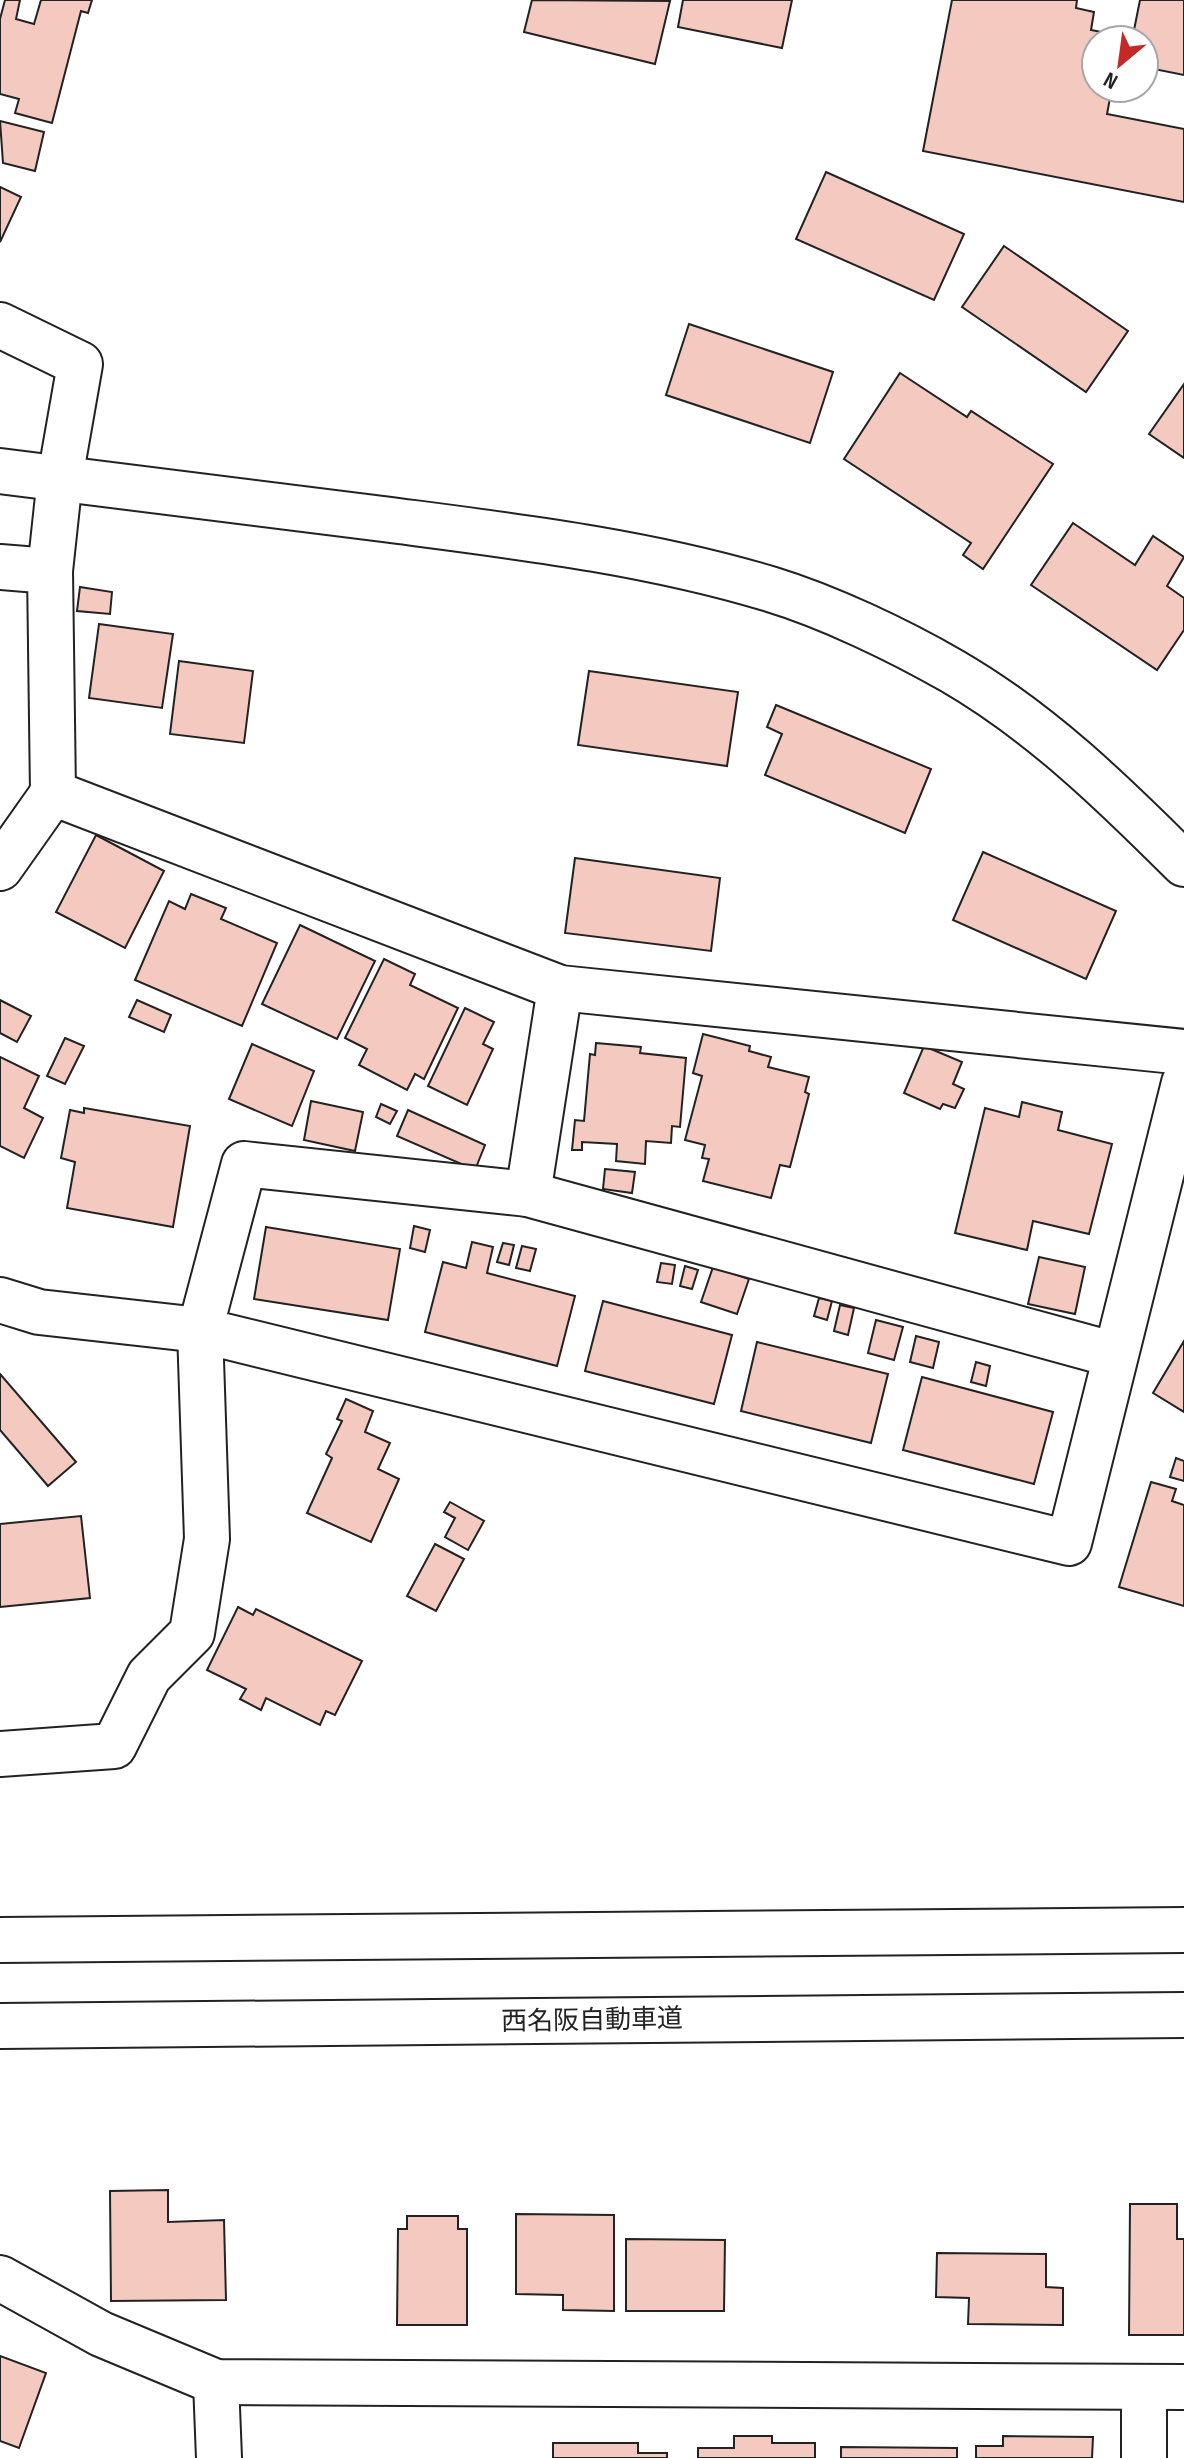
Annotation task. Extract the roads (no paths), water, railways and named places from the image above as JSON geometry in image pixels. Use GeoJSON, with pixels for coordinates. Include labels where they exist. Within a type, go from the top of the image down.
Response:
{"type":"FeatureCollection","features":[{"type":"Feature","properties":{"kind":"main road"},"geometry":{"type":"LineString","coordinates":[[0,325],[80,364],[60,478],[50,571],[53,793],[0,868]]}},
{"type":"Feature","properties":{"kind":"main road"},"geometry":{"type":"LineString","coordinates":[[0,471],[518,536],[652,559],[772,589],[871,631],[952,671],[1035,726],[1113,793],[1184,864]]}},
{"type":"Feature","properties":{"kind":"main road"},"geometry":{"type":"LineString","coordinates":[[0,567],[50,571]]}},
{"type":"Feature","properties":{"kind":"main road"},"geometry":{"type":"LineString","coordinates":[[53,793],[560,988],[1184,1052]]}},
{"type":"Feature","properties":{"kind":"main road"},"geometry":{"type":"LineString","coordinates":[[528,1194],[560,988]]}},
{"type":"Feature","properties":{"kind":"main road"},"geometry":{"type":"LineString","coordinates":[[0,1300],[39,1312],[200,1330],[1069,1543],[1184,1083]]}},
{"type":"Feature","properties":{"kind":"main road"},"geometry":{"type":"LineString","coordinates":[[0,1754],[114,1746],[149,1676],[192,1633],[207,1539],[200,1330],[244,1164],[528,1194],[1115,1355]]}},
{"type":"Feature","properties":{"kind":"main road"},"geometry":{"type":"LineString","coordinates":[[0,1940],[1184,1930]]}},
{"type":"Feature","properties":{"kind":"main road","name":"西名阪自動車道"},"geometry":{"type":"LineString","coordinates":[[0,2026],[1184,2015]]}},
{"type":"Feature","properties":{"kind":"main road"},"geometry":{"type":"LineString","coordinates":[[0,2278],[101,2334],[216,2382],[1164,2387],[1144,2458]]}},
{"type":"Feature","properties":{"kind":"main road"},"geometry":{"type":"LineString","coordinates":[[216,2382],[219,2458]]}}]}
